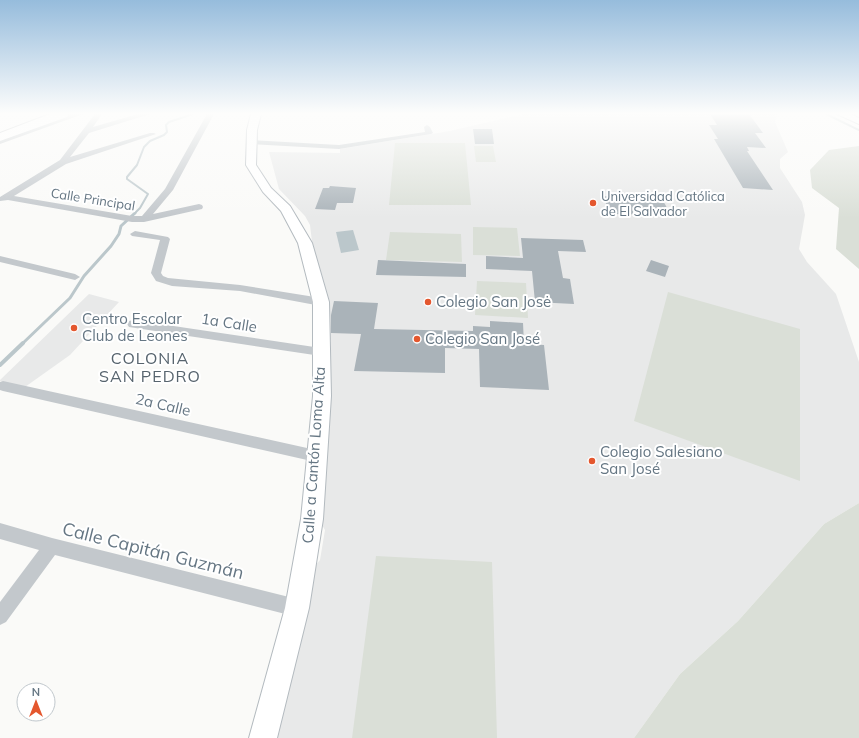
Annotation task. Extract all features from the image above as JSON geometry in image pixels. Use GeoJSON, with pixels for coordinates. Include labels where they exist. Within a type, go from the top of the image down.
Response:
{"type":"FeatureCollection","features":[{"type":"Feature","properties":{"kind":"street"},"geometry":{"type":"LineString","coordinates":[[63,162],[74,148]]}},
{"type":"Feature","properties":{"kind":"street"},"geometry":{"type":"LineString","coordinates":[[3,199],[63,162],[106,148]]}},
{"type":"Feature","properties":{"kind":"street"},"geometry":{"type":"LineString","coordinates":[[144,219],[169,190],[192,148]]}},
{"type":"Feature","properties":{"kind":"street","name":"Calle a Cantón Loma Alta"},"geometry":{"type":"LineString","coordinates":[[251,148],[251,165],[268,190],[286,209],[305,243],[321,302],[322,396],[312,519],[297,608],[263,738]]}},
{"type":"Feature","properties":{"kind":"street","name":"Calle Principal"},"geometry":{"type":"LineString","coordinates":[[3,199],[120,218],[144,219],[199,207]]}},
{"type":"Feature","properties":{"kind":"street"},"geometry":{"type":"LineString","coordinates":[[135,234],[159,237],[165,240],[156,272],[159,279],[172,283],[240,288],[321,302]]}},
{"type":"Feature","properties":{"kind":"street"},"geometry":{"type":"LineString","coordinates":[[0,259],[75,278]]}},
{"type":"Feature","properties":{"kind":"street","name":"1a Calle"},"geometry":{"type":"LineString","coordinates":[[133,324],[321,352]]}},
{"type":"Feature","properties":{"kind":"street","name":"2a Calle"},"geometry":{"type":"LineString","coordinates":[[3,386],[316,456]]}},
{"type":"Feature","properties":{"kind":"street","name":"Calle Capitán Guzmán"},"geometry":{"type":"LineString","coordinates":[[0,531],[52,546],[297,608]]}},
{"type":"Feature","properties":{"kind":"street"},"geometry":{"type":"LineString","coordinates":[[0,616],[52,546]]}},
{"type":"Feature","properties":{"kind":"shaded area"},"geometry":{"type":"Polygon","coordinates":[[[394,148],[466,148],[471,205],[389,205],[394,148]]]}},
{"type":"Feature","properties":{"kind":"shaded area"},"geometry":{"type":"Polygon","coordinates":[[[474,148],[493,148],[496,162],[476,162],[474,148]]]}},
{"type":"Feature","properties":{"kind":"shaded area","name":"Colegio Salesiano San José"},"geometry":{"type":"Polygon","coordinates":[[[786,148],[788,152],[780,159],[780,168],[802,202],[805,215],[799,249],[807,262],[836,294],[859,362],[859,503],[824,524],[738,621],[680,674],[634,738],[273,738],[315,566],[320,560],[325,530],[322,525],[330,396],[331,340],[325,336],[327,296],[312,242],[310,225],[305,216],[279,189],[269,152],[340,153],[340,149],[786,148]]]}},
{"type":"Feature","properties":{"kind":"shaded area"},"geometry":{"type":"Polygon","coordinates":[[[859,148],[859,269],[836,249],[839,208],[812,188],[810,170],[829,150],[859,148]]]}},
{"type":"Feature","properties":{"kind":"shaded area"},"geometry":{"type":"Polygon","coordinates":[[[473,227],[517,228],[520,256],[473,255],[473,227]]]}},
{"type":"Feature","properties":{"kind":"shaded area"},"geometry":{"type":"Polygon","coordinates":[[[353,230],[359,250],[341,253],[336,232],[353,230]]]}},
{"type":"Feature","properties":{"kind":"shaded area"},"geometry":{"type":"Polygon","coordinates":[[[390,232],[461,234],[462,262],[386,260],[390,232]]]}},
{"type":"Feature","properties":{"kind":"shaded area"},"geometry":{"type":"Polygon","coordinates":[[[477,281],[526,283],[528,318],[475,315],[477,281]]]}},
{"type":"Feature","properties":{"kind":"shaded area"},"geometry":{"type":"Polygon","coordinates":[[[668,292],[800,329],[800,481],[634,421],[668,292]]]}},
{"type":"Feature","properties":{"kind":"shaded area","name":"Centro Escolar Club de Leones"},"geometry":{"type":"Polygon","coordinates":[[[89,294],[119,302],[70,355],[25,387],[0,381],[0,380],[89,294]]]}},
{"type":"Feature","properties":{"kind":"shaded area"},"geometry":{"type":"Polygon","coordinates":[[[859,503],[859,738],[634,738],[680,674],[738,621],[824,524],[859,503]]]}},
{"type":"Feature","properties":{"kind":"shaded area"},"geometry":{"type":"Polygon","coordinates":[[[376,556],[492,562],[497,738],[352,738],[376,556]]]}},
{"type":"Feature","properties":{"kind":"building"},"geometry":{"type":"Polygon","coordinates":[[[720,148],[748,148],[749,151],[747,151],[773,190],[743,188],[720,148]]]}},
{"type":"Feature","properties":{"kind":"building"},"geometry":{"type":"Polygon","coordinates":[[[330,186],[356,188],[353,203],[337,203],[335,210],[315,209],[323,188],[329,188],[330,186]]]}},
{"type":"Feature","properties":{"kind":"building"},"geometry":{"type":"Polygon","coordinates":[[[603,196],[661,197],[671,215],[610,214],[603,196]]]}},
{"type":"Feature","properties":{"kind":"building"},"geometry":{"type":"Polygon","coordinates":[[[521,238],[583,240],[586,252],[558,251],[563,278],[570,279],[574,304],[535,302],[532,271],[486,269],[486,256],[523,258],[521,238]]]}},
{"type":"Feature","properties":{"kind":"building"},"geometry":{"type":"Polygon","coordinates":[[[378,260],[466,264],[466,277],[376,275],[378,260]]]}},
{"type":"Feature","properties":{"kind":"building"},"geometry":{"type":"Polygon","coordinates":[[[651,260],[669,266],[665,277],[646,271],[651,260]]]}},
{"type":"Feature","properties":{"kind":"building"},"geometry":{"type":"Polygon","coordinates":[[[334,301],[378,303],[374,329],[473,331],[473,326],[490,327],[490,321],[523,323],[524,344],[544,345],[549,390],[480,387],[479,349],[445,348],[445,373],[354,371],[361,334],[331,333],[331,315],[334,301]]]}},
{"type":"Feature","properties":{"kind":"waterway"},"geometry":{"type":"LineString","coordinates":[[135,213],[140,208],[148,194],[127,179],[127,177],[137,165],[143,148]]}},
{"type":"Feature","properties":{"kind":"waterway"},"geometry":{"type":"LineString","coordinates":[[22,344],[70,298],[84,276],[111,246],[119,234],[121,226],[135,213]]}},
{"type":"Feature","properties":{"kind":"waterway"},"geometry":{"type":"LineString","coordinates":[[0,365],[23,343]]}},
{"type":"Feature","properties":{"kind":"place","name":"Universidad Católica de El Salvador"},"geometry":{"type":"Point","coordinates":[593,203]}},
{"type":"Feature","properties":{"kind":"place","name":"Colegio San Josė"},"geometry":{"type":"Point","coordinates":[428,302]}},
{"type":"Feature","properties":{"kind":"place","name":"Centro Escolar Club de Leones"},"geometry":{"type":"Point","coordinates":[74,328]}},
{"type":"Feature","properties":{"kind":"place","name":"Colegio San José"},"geometry":{"type":"Point","coordinates":[417,339]}},
{"type":"Feature","properties":{"kind":"place","name":"Colegio Salesiano San José"},"geometry":{"type":"Point","coordinates":[592,461]}},
{"type":"Feature","properties":{"kind":"district","name":"COLONIA SAN PEDRO"},"geometry":{"type":"Point","coordinates":[150,367]}}]}
